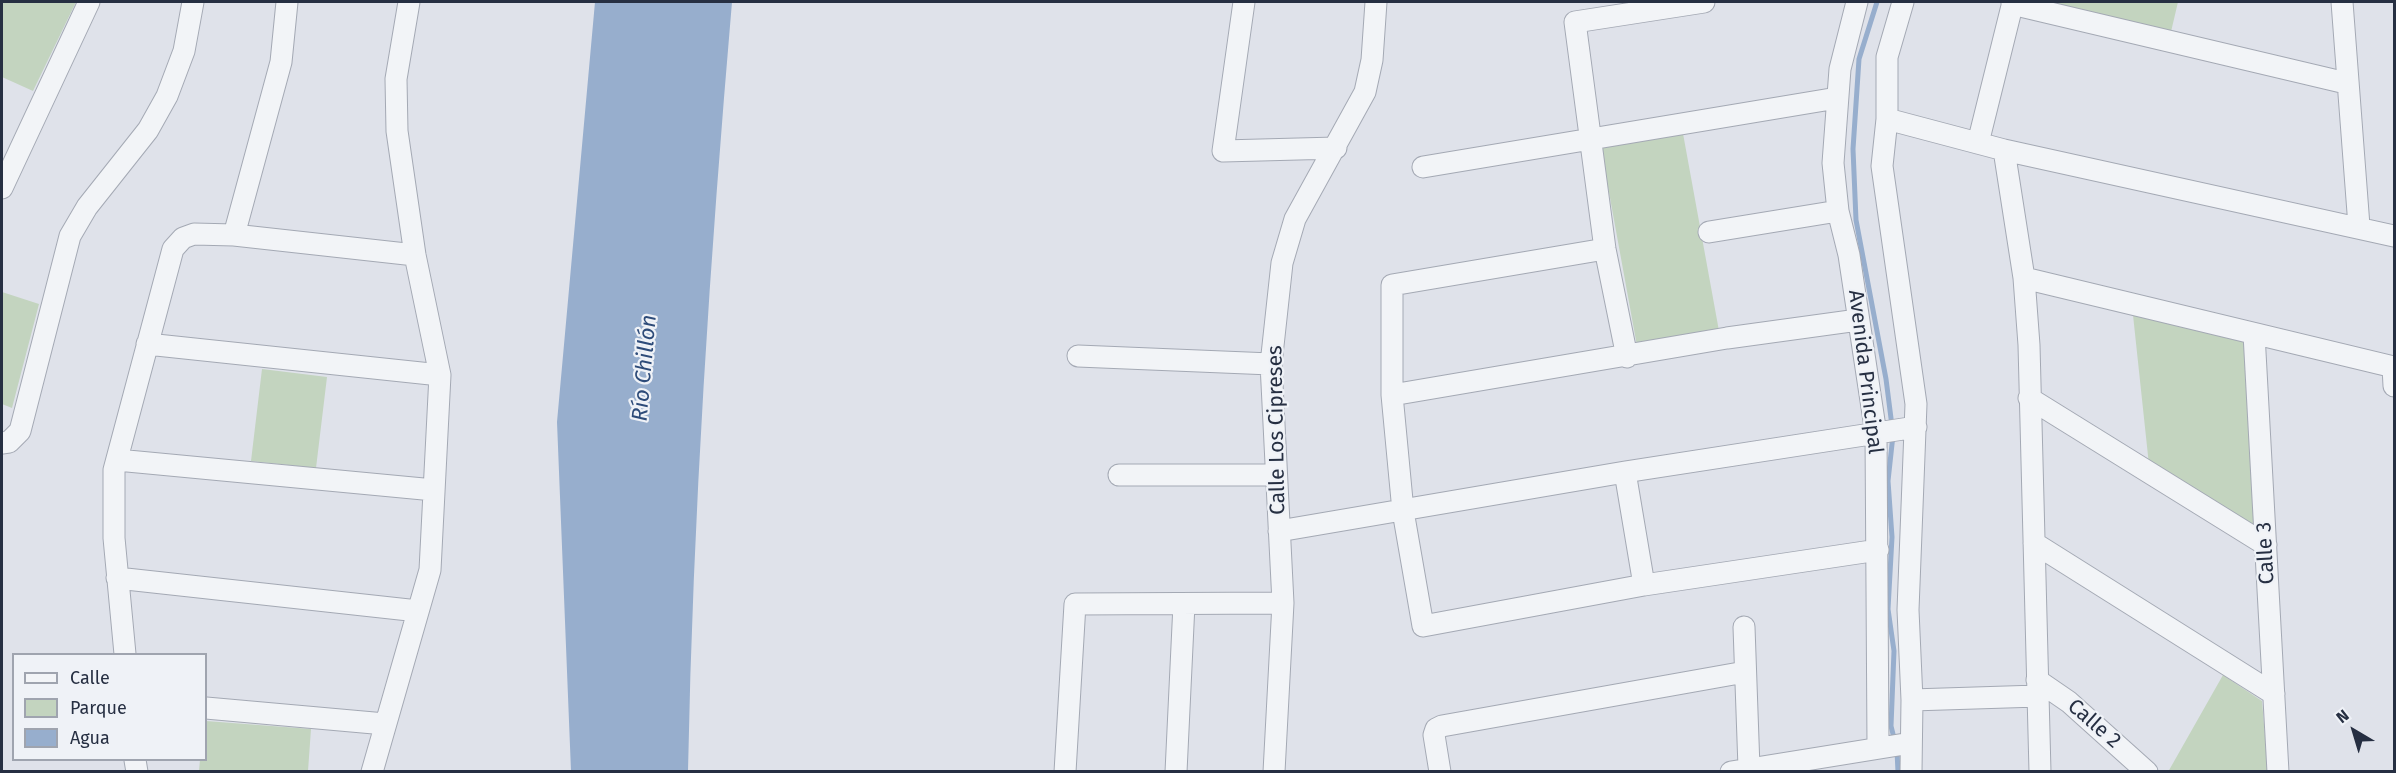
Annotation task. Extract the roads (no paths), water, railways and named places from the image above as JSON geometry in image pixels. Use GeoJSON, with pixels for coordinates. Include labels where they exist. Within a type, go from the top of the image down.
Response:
{"type":"FeatureCollection","features":[{"type":"Feature","properties":{"kind":"street"},"geometry":{"type":"LineString","coordinates":[[2,188],[89,2]]}},
{"type":"Feature","properties":{"kind":"street"},"geometry":{"type":"LineString","coordinates":[[2,443],[9,442],[21,432],[70,236],[87,207],[148,130],[167,96],[184,51],[193,2]]}},
{"type":"Feature","properties":{"kind":"street"},"geometry":{"type":"LineString","coordinates":[[234,235],[281,62],[287,2]]}},
{"type":"Feature","properties":{"kind":"street"},"geometry":{"type":"LineString","coordinates":[[372,771],[430,570],[440,375],[416,255],[397,131],[396,79],[409,2]]}},
{"type":"Feature","properties":{"kind":"street"},"geometry":{"type":"LineString","coordinates":[[1244,2],[1223,152],[1336,148]]}},
{"type":"Feature","properties":{"kind":"street","name":"Calle Los Cipreses"},"geometry":{"type":"LineString","coordinates":[[1274,771],[1283,603],[1271,364],[1282,263],[1287,239],[1295,219],[1365,92],[1372,60],[1376,2]]}},
{"type":"Feature","properties":{"kind":"street"},"geometry":{"type":"LineString","coordinates":[[1627,357],[1605,249],[1575,22],[1704,2]]}},
{"type":"Feature","properties":{"kind":"street","name":"Avenida Principal"},"geometry":{"type":"LineString","coordinates":[[1857,2],[1840,69],[1833,164],[1838,211],[1849,255],[1858,320],[1895,431],[1909,530],[1908,654],[1912,700],[1911,771]]}},
{"type":"Feature","properties":{"kind":"street","name":"Avenida Principal"},"geometry":{"type":"LineString","coordinates":[[1878,746],[1878,550],[1895,431],[1914,383],[1882,166],[1887,118],[1887,57],[1903,2]]}},
{"type":"Feature","properties":{"kind":"street"},"geometry":{"type":"LineString","coordinates":[[2342,2],[2346,83],[2359,226]]}},
{"type":"Feature","properties":{"kind":"street"},"geometry":{"type":"LineString","coordinates":[[1978,143],[2012,3],[2346,83]]}},
{"type":"Feature","properties":{"kind":"street"},"geometry":{"type":"LineString","coordinates":[[1423,167],[1838,98]]}},
{"type":"Feature","properties":{"kind":"street"},"geometry":{"type":"LineString","coordinates":[[1887,118],[2004,150],[2359,226],[2394,236]]}},
{"type":"Feature","properties":{"kind":"street"},"geometry":{"type":"LineString","coordinates":[[2004,150],[2024,278],[2029,345],[2040,771]]}},
{"type":"Feature","properties":{"kind":"street"},"geometry":{"type":"LineString","coordinates":[[1709,232],[1838,211]]}},
{"type":"Feature","properties":{"kind":"street"},"geometry":{"type":"LineString","coordinates":[[125,653],[114,538],[114,470],[173,249],[183,238],[194,234],[234,235],[416,255]]}},
{"type":"Feature","properties":{"kind":"street"},"geometry":{"type":"LineString","coordinates":[[1605,249],[1392,285],[1392,395],[1403,511],[1423,626],[1644,585],[1878,550]]}},
{"type":"Feature","properties":{"kind":"street"},"geometry":{"type":"LineString","coordinates":[[2024,278],[2254,334],[2394,373]]}},
{"type":"Feature","properties":{"kind":"street"},"geometry":{"type":"LineString","coordinates":[[1392,395],[1627,357],[1727,338],[1858,320]]}},
{"type":"Feature","properties":{"kind":"street","name":"Calle 3"},"geometry":{"type":"LineString","coordinates":[[2254,334],[2278,771]]}},
{"type":"Feature","properties":{"kind":"street"},"geometry":{"type":"LineString","coordinates":[[147,344],[440,375]]}},
{"type":"Feature","properties":{"kind":"street"},"geometry":{"type":"LineString","coordinates":[[1078,356],[1271,364]]}},
{"type":"Feature","properties":{"kind":"street"},"geometry":{"type":"LineString","coordinates":[[2030,398],[2266,545]]}},
{"type":"Feature","properties":{"kind":"street"},"geometry":{"type":"LineString","coordinates":[[1279,531],[1624,472],[1895,431]]}},
{"type":"Feature","properties":{"kind":"street"},"geometry":{"type":"LineString","coordinates":[[117,460],[434,490]]}},
{"type":"Feature","properties":{"kind":"street"},"geometry":{"type":"LineString","coordinates":[[1624,472],[1644,585]]}},
{"type":"Feature","properties":{"kind":"street"},"geometry":{"type":"LineString","coordinates":[[1119,475],[1276,475]]}},
{"type":"Feature","properties":{"kind":"street"},"geometry":{"type":"LineString","coordinates":[[2034,543],[2274,694]]}},
{"type":"Feature","properties":{"kind":"street"},"geometry":{"type":"LineString","coordinates":[[117,578],[418,611]]}},
{"type":"Feature","properties":{"kind":"street"},"geometry":{"type":"LineString","coordinates":[[1065,771],[1075,604],[1283,603]]}},
{"type":"Feature","properties":{"kind":"street"},"geometry":{"type":"LineString","coordinates":[[1176,771],[1184,604]]}},
{"type":"Feature","properties":{"kind":"street"},"geometry":{"type":"LineString","coordinates":[[1744,627],[1745,672],[1740,770],[1911,742]]}},
{"type":"Feature","properties":{"kind":"street"},"geometry":{"type":"LineString","coordinates":[[1440,771],[1434,735],[1436,729],[1442,726],[1745,672]]}},
{"type":"Feature","properties":{"kind":"street"},"geometry":{"type":"LineString","coordinates":[[1912,700],[2038,688]]}},
{"type":"Feature","properties":{"kind":"street","name":"Calle 2"},"geometry":{"type":"LineString","coordinates":[[2038,688],[2069,702],[2147,771]]}},
{"type":"Feature","properties":{"kind":"street"},"geometry":{"type":"LineString","coordinates":[[207,708],[385,724]]}},
{"type":"Feature","properties":{"kind":"water","name":"Río Chillón"},"geometry":{"type":"Polygon","coordinates":[[[595,2],[732,2],[704,386],[694,578],[688,771],[571,771],[557,422],[595,2]]]}},
{"type":"Feature","properties":{"kind":"waterway"},"geometry":{"type":"LineString","coordinates":[[1877,2],[1859,59],[1853,149],[1856,220],[1886,379],[1892,426]]}},
{"type":"Feature","properties":{"kind":"waterway"},"geometry":{"type":"LineString","coordinates":[[1893,435],[1888,481],[1892,537],[1888,609],[1894,651],[1891,726],[1895,742]]}},
{"type":"Feature","properties":{"kind":"waterway"},"geometry":{"type":"LineString","coordinates":[[1897,751],[1898,772]]}}]}
